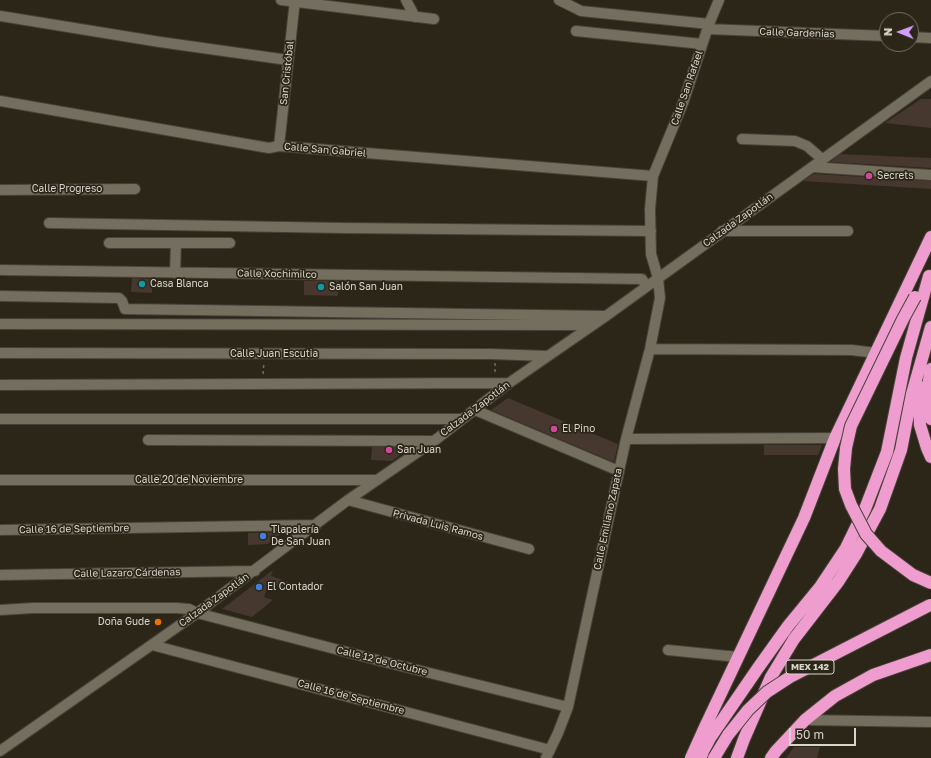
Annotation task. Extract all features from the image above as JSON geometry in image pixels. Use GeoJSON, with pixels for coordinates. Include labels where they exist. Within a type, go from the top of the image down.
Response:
{"type":"FeatureCollection","features":[{"type":"Feature","properties":{"kind":"highway"},"geometry":{"type":"LineString","coordinates":[[691,758],[804,518],[835,438],[877,353],[931,237]]}},
{"type":"Feature","properties":{"kind":"highway"},"geometry":{"type":"LineString","coordinates":[[930,274],[903,319],[852,426],[846,448],[844,469],[846,489],[849,499],[866,534],[881,551],[913,575],[931,583]]}},
{"type":"Feature","properties":{"kind":"highway"},"geometry":{"type":"LineString","coordinates":[[700,758],[710,738],[758,668],[788,626],[820,587],[846,548],[865,509],[887,452],[906,358],[930,274]]}},
{"type":"Feature","properties":{"kind":"highway"},"geometry":{"type":"LineString","coordinates":[[737,758],[771,677],[794,639],[838,582],[856,554],[880,509],[901,450],[918,370],[931,327]]}},
{"type":"Feature","properties":{"kind":"highway"},"geometry":{"type":"LineString","coordinates":[[931,369],[929,380],[929,401],[931,419]]}},
{"type":"Feature","properties":{"kind":"highway"},"geometry":{"type":"LineString","coordinates":[[918,370],[920,425],[926,448],[931,457]]}},
{"type":"Feature","properties":{"kind":"highway","name":"MEX 142"},"geometry":{"type":"LineString","coordinates":[[714,758],[728,735],[748,710],[768,692],[790,677],[930,604]]}},
{"type":"Feature","properties":{"kind":"highway"},"geometry":{"type":"LineString","coordinates":[[771,758],[805,720],[835,696],[873,675],[931,655]]}},
{"type":"Feature","properties":{"kind":"street"},"geometry":{"type":"LineString","coordinates":[[282,0],[434,19]]}},
{"type":"Feature","properties":{"kind":"street"},"geometry":{"type":"LineString","coordinates":[[406,0],[415,17]]}},
{"type":"Feature","properties":{"kind":"street","name":"Calle Gardenias"},"geometry":{"type":"LineString","coordinates":[[559,0],[581,11],[708,27],[879,36]]}},
{"type":"Feature","properties":{"kind":"street","name":"Calle San Rafael"},"geometry":{"type":"LineString","coordinates":[[651,230],[650,209],[653,176],[683,103],[702,44],[719,0]]}},
{"type":"Feature","properties":{"kind":"street","name":"San Cristóbal"},"geometry":{"type":"LineString","coordinates":[[279,146],[295,1]]}},
{"type":"Feature","properties":{"kind":"street"},"geometry":{"type":"LineString","coordinates":[[0,16],[160,42],[288,60]]}},
{"type":"Feature","properties":{"kind":"street"},"geometry":{"type":"LineString","coordinates":[[576,31],[702,44]]}},
{"type":"Feature","properties":{"kind":"street"},"geometry":{"type":"LineString","coordinates":[[919,37],[931,38]]}},
{"type":"Feature","properties":{"kind":"street","name":"Calzada Zapotlán"},"geometry":{"type":"LineString","coordinates":[[0,751],[198,613],[348,500],[434,441],[509,383],[606,316],[931,81]]}},
{"type":"Feature","properties":{"kind":"street","name":"Calle San Gabriel"},"geometry":{"type":"LineString","coordinates":[[0,101],[269,148],[279,146],[653,176]]}},
{"type":"Feature","properties":{"kind":"street"},"geometry":{"type":"LineString","coordinates":[[742,139],[796,141],[807,146],[822,159]]}},
{"type":"Feature","properties":{"kind":"street"},"geometry":{"type":"LineString","coordinates":[[812,167],[931,175]]}},
{"type":"Feature","properties":{"kind":"street","name":"Calle Progreso"},"geometry":{"type":"LineString","coordinates":[[0,190],[135,190]]}},
{"type":"Feature","properties":{"kind":"street"},"geometry":{"type":"LineString","coordinates":[[49,223],[651,230]]}},
{"type":"Feature","properties":{"kind":"street","name":"Calle Emiliano Zapata"},"geometry":{"type":"LineString","coordinates":[[548,754],[568,707],[626,439],[650,349],[660,298],[658,278],[651,254],[651,230]]}},
{"type":"Feature","properties":{"kind":"street"},"geometry":{"type":"LineString","coordinates":[[722,231],[848,231]]}},
{"type":"Feature","properties":{"kind":"street"},"geometry":{"type":"LineString","coordinates":[[109,243],[230,243]]}},
{"type":"Feature","properties":{"kind":"street"},"geometry":{"type":"LineString","coordinates":[[175,273],[176,243]]}},
{"type":"Feature","properties":{"kind":"street","name":"Calle Xochimilco"},"geometry":{"type":"LineString","coordinates":[[0,270],[642,279],[646,286]]}},
{"type":"Feature","properties":{"kind":"street"},"geometry":{"type":"LineString","coordinates":[[0,296],[119,298],[125,309],[606,316]]}},
{"type":"Feature","properties":{"kind":"street"},"geometry":{"type":"LineString","coordinates":[[0,324],[232,323],[592,325]]}},
{"type":"Feature","properties":{"kind":"street"},"geometry":{"type":"LineString","coordinates":[[650,349],[851,350],[877,353]]}},
{"type":"Feature","properties":{"kind":"street","name":"Calle Juan Escutia"},"geometry":{"type":"LineString","coordinates":[[0,353],[491,354],[548,356]]}},
{"type":"Feature","properties":{"kind":"street"},"geometry":{"type":"LineString","coordinates":[[0,385],[509,383]]}},
{"type":"Feature","properties":{"kind":"street"},"geometry":{"type":"LineString","coordinates":[[475,410],[619,470]]}},
{"type":"Feature","properties":{"kind":"street"},"geometry":{"type":"LineString","coordinates":[[0,419],[462,419]]}},
{"type":"Feature","properties":{"kind":"street"},"geometry":{"type":"LineString","coordinates":[[626,439],[835,438]]}},
{"type":"Feature","properties":{"kind":"street"},"geometry":{"type":"LineString","coordinates":[[148,440],[434,441]]}},
{"type":"Feature","properties":{"kind":"street","name":"Calle 20 de Noviembre"},"geometry":{"type":"LineString","coordinates":[[0,480],[377,480]]}},
{"type":"Feature","properties":{"kind":"street","name":"Privada Luis Ramos"},"geometry":{"type":"LineString","coordinates":[[348,500],[529,550]]}},
{"type":"Feature","properties":{"kind":"street","name":"Calle 16 de Septiembre"},"geometry":{"type":"LineString","coordinates":[[0,530],[316,525]]}},
{"type":"Feature","properties":{"kind":"street","name":"Calle Lazaro Cárdenas"},"geometry":{"type":"LineString","coordinates":[[0,575],[255,571]]}},
{"type":"Feature","properties":{"kind":"street","name":"Calle 12 de Octubre"},"geometry":{"type":"LineString","coordinates":[[0,610],[33,608],[189,609],[198,613],[568,707]]}},
{"type":"Feature","properties":{"kind":"street","name":"Calle 16 de Septiembre"},"geometry":{"type":"LineString","coordinates":[[152,645],[548,754]]}},
{"type":"Feature","properties":{"kind":"street"},"geometry":{"type":"LineString","coordinates":[[668,650],[738,657]]}},
{"type":"Feature","properties":{"kind":"street"},"geometry":{"type":"LineString","coordinates":[[805,720],[931,722]]}},
{"type":"Feature","properties":{"kind":"path"},"geometry":{"type":"LineString","coordinates":[[253,354],[264,360],[262,380],[255,384]]}},
{"type":"Feature","properties":{"kind":"path"},"geometry":{"type":"LineString","coordinates":[[490,384],[495,376],[496,368],[491,354]]}},
{"type":"Feature","properties":{"kind":"building"},"geometry":{"type":"Polygon","coordinates":[[[921,99],[931,99],[931,128],[885,123],[921,99]]]}},
{"type":"Feature","properties":{"kind":"building"},"geometry":{"type":"Polygon","coordinates":[[[840,154],[931,158],[931,168],[830,162],[840,154]]]}},
{"type":"Feature","properties":{"kind":"building"},"geometry":{"type":"Polygon","coordinates":[[[814,174],[931,181],[931,189],[803,181],[814,174]]]}},
{"type":"Feature","properties":{"kind":"building","name":"Casa Blanca"},"geometry":{"type":"Polygon","coordinates":[[[132,278],[152,279],[152,293],[131,292],[132,278]]]}},
{"type":"Feature","properties":{"kind":"building","name":"Salón San Juan"},"geometry":{"type":"Polygon","coordinates":[[[304,281],[339,281],[338,296],[304,295],[304,281]]]}},
{"type":"Feature","properties":{"kind":"building","name":"El Pino"},"geometry":{"type":"Polygon","coordinates":[[[508,398],[618,444],[614,462],[491,410],[508,398]]]}},
{"type":"Feature","properties":{"kind":"building"},"geometry":{"type":"Polygon","coordinates":[[[764,445],[822,445],[818,455],[764,455],[764,445]]]}},
{"type":"Feature","properties":{"kind":"building","name":"San Juan"},"geometry":{"type":"Polygon","coordinates":[[[372,447],[410,447],[392,461],[371,460],[372,447]]]}},
{"type":"Feature","properties":{"kind":"building","name":"Tlapalería De San Juan"},"geometry":{"type":"Polygon","coordinates":[[[283,532],[268,544],[248,545],[248,533],[283,532]]]}},
{"type":"Feature","properties":{"kind":"building"},"geometry":{"type":"Polygon","coordinates":[[[273,570],[271,576],[288,582],[285,589],[269,583],[264,597],[273,600],[252,617],[222,609],[273,570]]]}},
{"type":"Feature","properties":{"kind":"building"},"geometry":{"type":"Polygon","coordinates":[[[794,747],[820,747],[817,758],[786,758],[794,747]]]}},
{"type":"Feature","properties":{"kind":"place","name":"Secrets"},"geometry":{"type":"Point","coordinates":[869,176]}},
{"type":"Feature","properties":{"kind":"place","name":"Casa Blanca"},"geometry":{"type":"Point","coordinates":[142,284]}},
{"type":"Feature","properties":{"kind":"place","name":"Salón San Juan"},"geometry":{"type":"Point","coordinates":[321,287]}},
{"type":"Feature","properties":{"kind":"place","name":"El Pino"},"geometry":{"type":"Point","coordinates":[554,429]}},
{"type":"Feature","properties":{"kind":"place","name":"San Juan"},"geometry":{"type":"Point","coordinates":[389,450]}},
{"type":"Feature","properties":{"kind":"place","name":"Tlapalería De San Juan"},"geometry":{"type":"Point","coordinates":[263,536]}},
{"type":"Feature","properties":{"kind":"place","name":"El Contador"},"geometry":{"type":"Point","coordinates":[259,587]}},
{"type":"Feature","properties":{"kind":"place","name":"Doña Gude"},"geometry":{"type":"Point","coordinates":[158,622]}}]}
